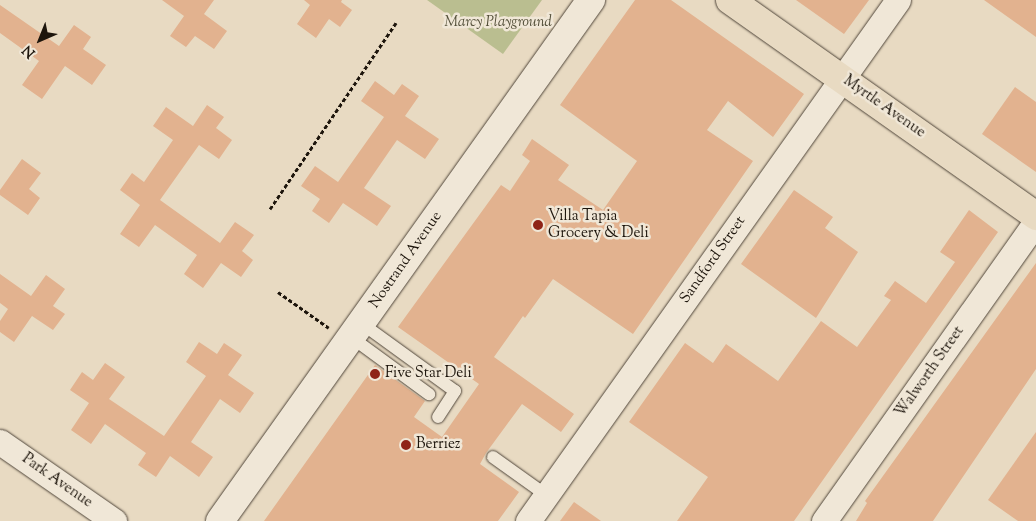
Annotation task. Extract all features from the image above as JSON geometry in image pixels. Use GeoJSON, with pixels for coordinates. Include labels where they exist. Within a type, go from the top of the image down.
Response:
{"type":"FeatureCollection","features":[{"type":"Feature","properties":{"kind":"main road","name":"Nostrand Avenue"},"geometry":{"type":"LineString","coordinates":[[220,521],[591,0]]}},
{"type":"Feature","properties":{"kind":"main road","name":"Myrtle Avenue"},"geometry":{"type":"LineString","coordinates":[[730,0],[1036,216]]}},
{"type":"Feature","properties":{"kind":"street","name":"Sandford Street"},"geometry":{"type":"LineString","coordinates":[[528,521],[898,0]]}},
{"type":"Feature","properties":{"kind":"street","name":"Walworth Street"},"geometry":{"type":"LineString","coordinates":[[824,521],[1036,222]]}},
{"type":"Feature","properties":{"kind":"street","name":"Park Avenue"},"geometry":{"type":"LineString","coordinates":[[0,442],[114,521]]}},
{"type":"Feature","properties":{"kind":"lane"},"geometry":{"type":"LineString","coordinates":[[353,334],[429,394]]}},
{"type":"Feature","properties":{"kind":"lane"},"geometry":{"type":"LineString","coordinates":[[353,334],[455,391],[438,417]]}},
{"type":"Feature","properties":{"kind":"lane"},"geometry":{"type":"LineString","coordinates":[[493,457],[546,495]]}},
{"type":"Feature","properties":{"kind":"path"},"geometry":{"type":"LineString","coordinates":[[270,209],[396,23]]}},
{"type":"Feature","properties":{"kind":"path"},"geometry":{"type":"LineString","coordinates":[[278,292],[353,334]]}},
{"type":"Feature","properties":{"kind":"green space","name":"Marcy Playground"},"geometry":{"type":"Polygon","coordinates":[[[427,0],[542,0],[503,54],[427,0]]]}},
{"type":"Feature","properties":{"kind":"building"},"geometry":{"type":"Polygon","coordinates":[[[162,0],[214,0],[204,14],[227,31],[214,49],[195,36],[186,47],[170,36],[184,16],[162,0]]]}},
{"type":"Feature","properties":{"kind":"building"},"geometry":{"type":"Polygon","coordinates":[[[304,0],[342,0],[341,2],[352,10],[340,27],[329,19],[316,38],[297,24],[310,5],[304,0]]]}},
{"type":"Feature","properties":{"kind":"building"},"geometry":{"type":"Polygon","coordinates":[[[635,0],[671,0],[804,94],[773,137],[728,101],[707,130],[753,161],[633,334],[553,279],[525,318],[523,316],[494,357],[574,414],[561,432],[522,404],[486,453],[480,464],[519,492],[498,521],[264,521],[375,365],[425,401],[414,417],[442,437],[479,384],[398,327],[501,185],[510,191],[530,161],[522,155],[532,139],[569,165],[558,180],[603,210],[637,161],[560,105],[635,0]]]}},
{"type":"Feature","properties":{"kind":"building"},"geometry":{"type":"Polygon","coordinates":[[[796,0],[869,0],[844,34],[796,0]]]}},
{"type":"Feature","properties":{"kind":"building"},"geometry":{"type":"Polygon","coordinates":[[[984,0],[1036,0],[1036,37],[984,0]]]}},
{"type":"Feature","properties":{"kind":"building"},"geometry":{"type":"Polygon","coordinates":[[[0,5],[59,46],[74,25],[91,37],[83,49],[106,65],[92,85],[65,66],[42,99],[22,85],[39,61],[0,33],[0,5]]]}},
{"type":"Feature","properties":{"kind":"building"},"geometry":{"type":"Polygon","coordinates":[[[375,81],[394,95],[402,84],[419,96],[405,116],[439,139],[425,159],[397,140],[364,188],[391,206],[377,226],[343,203],[329,223],[312,211],[320,199],[301,186],[315,166],[338,182],[384,117],[361,101],[375,81]]]}},
{"type":"Feature","properties":{"kind":"building"},"geometry":{"type":"Polygon","coordinates":[[[1015,87],[1036,102],[1036,172],[982,134],[1015,87]]]}},
{"type":"Feature","properties":{"kind":"building"},"geometry":{"type":"Polygon","coordinates":[[[207,105],[224,117],[216,128],[232,140],[219,159],[199,145],[160,200],[220,243],[235,222],[254,235],[242,251],[253,260],[241,277],[221,263],[203,288],[184,274],[197,255],[155,225],[139,247],[120,234],[140,205],[120,190],[132,173],[144,182],[173,140],[153,126],[166,107],[193,126],[207,105]]]}},
{"type":"Feature","properties":{"kind":"building"},"geometry":{"type":"Polygon","coordinates":[[[22,159],[41,173],[29,189],[40,198],[28,215],[0,195],[0,190],[22,159]]]}},
{"type":"Feature","properties":{"kind":"building"},"geometry":{"type":"Polygon","coordinates":[[[794,190],[833,217],[825,228],[858,252],[816,318],[741,264],[794,190]]]}},
{"type":"Feature","properties":{"kind":"building"},"geometry":{"type":"Polygon","coordinates":[[[969,210],[998,232],[794,521],[677,521],[708,477],[629,422],[685,343],[713,363],[726,344],[778,381],[821,321],[857,347],[891,300],[884,296],[895,281],[926,303],[955,262],[940,252],[969,210]]]}},
{"type":"Feature","properties":{"kind":"building"},"geometry":{"type":"Polygon","coordinates":[[[1036,263],[1036,369],[933,521],[856,521],[867,503],[865,501],[1036,263]]]}},
{"type":"Feature","properties":{"kind":"building"},"geometry":{"type":"Polygon","coordinates":[[[0,274],[31,296],[46,275],[65,289],[53,306],[65,314],[53,330],[32,316],[14,342],[0,332],[0,321],[8,309],[0,303],[0,274]]]}},
{"type":"Feature","properties":{"kind":"building"},"geometry":{"type":"Polygon","coordinates":[[[199,342],[217,354],[224,343],[242,355],[228,375],[254,393],[240,413],[220,399],[191,442],[213,457],[199,477],[170,456],[156,477],[138,465],[146,453],[105,424],[91,444],[71,430],[89,403],[70,390],[82,372],[93,380],[105,363],[125,377],[109,399],[164,436],[206,376],[186,362],[199,342]]]}},
{"type":"Feature","properties":{"kind":"building"},"geometry":{"type":"Polygon","coordinates":[[[1036,432],[1036,521],[1018,521],[988,500],[1036,432]]]}},
{"type":"Feature","properties":{"kind":"building"},"geometry":{"type":"Polygon","coordinates":[[[574,502],[601,521],[560,521],[574,502]]]}},
{"type":"Feature","properties":{"kind":"place","name":"Villa Tapia Grocery & Deli"},"geometry":{"type":"Point","coordinates":[538,225]}},
{"type":"Feature","properties":{"kind":"place","name":"Five Star Deli"},"geometry":{"type":"Point","coordinates":[375,374]}},
{"type":"Feature","properties":{"kind":"place","name":"Berriez"},"geometry":{"type":"Point","coordinates":[406,445]}}]}
